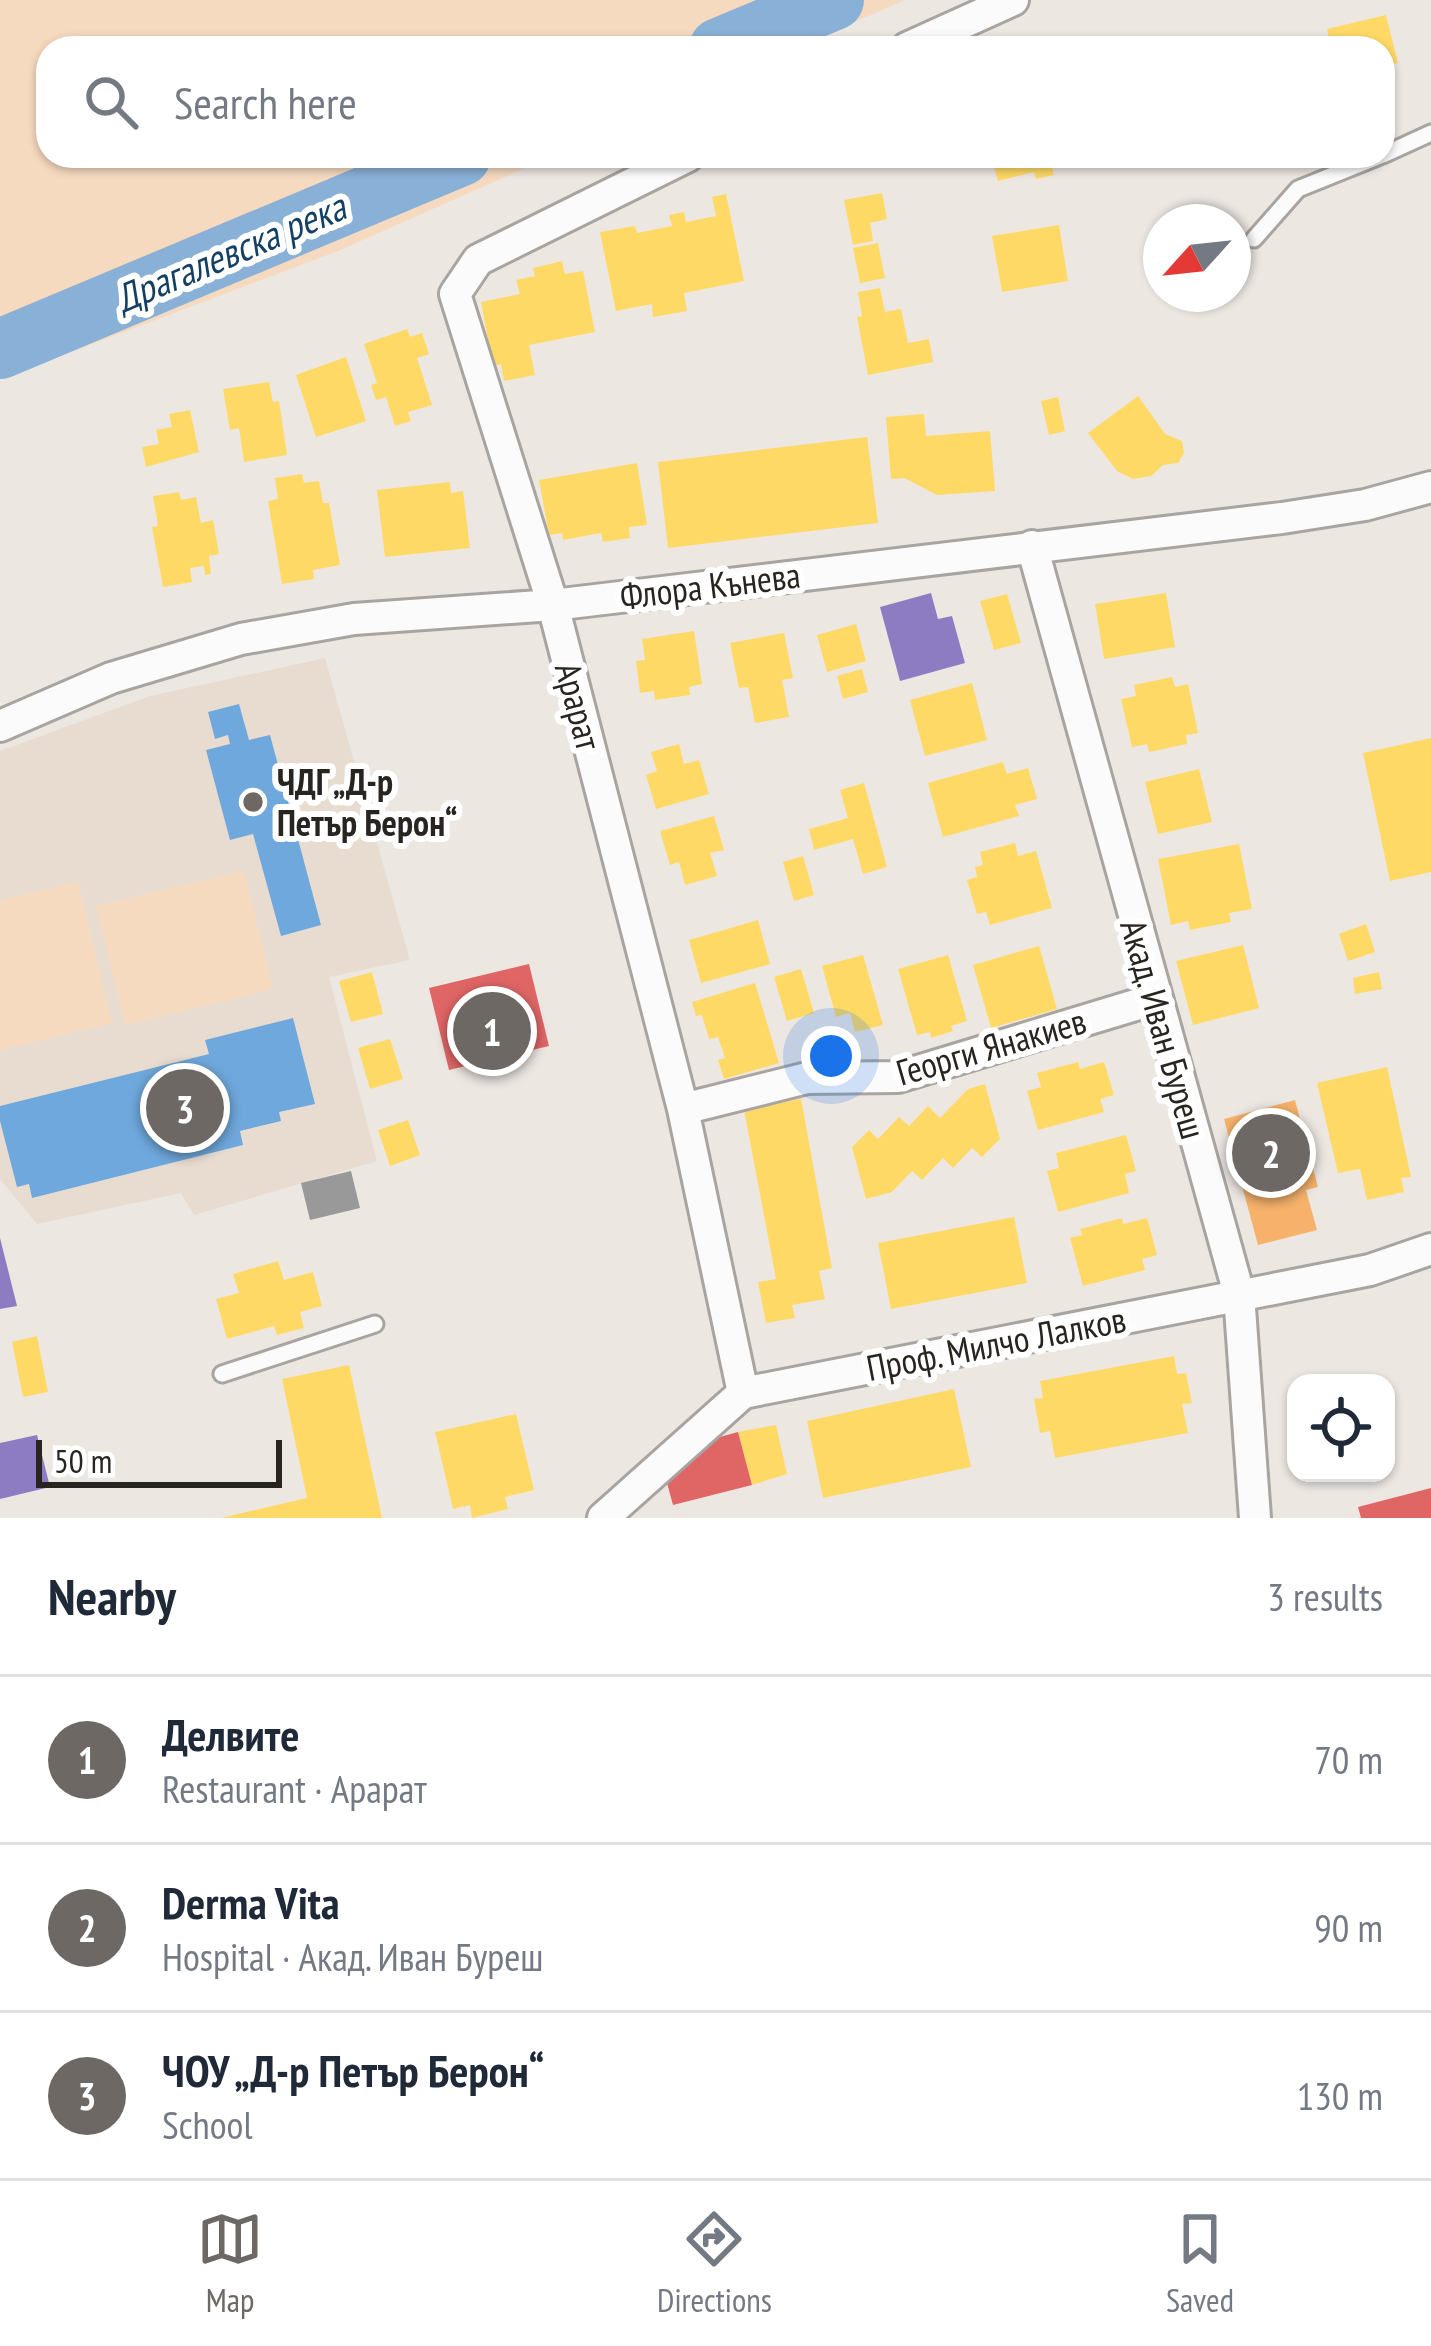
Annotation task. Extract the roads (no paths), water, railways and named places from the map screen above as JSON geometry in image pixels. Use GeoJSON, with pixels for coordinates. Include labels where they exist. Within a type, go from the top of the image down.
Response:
{"type":"FeatureCollection","features":[{"type":"Feature","properties":{"kind":"street"},"geometry":{"type":"LineString","coordinates":[[934,36],[1013,0]]}},
{"type":"Feature","properties":{"kind":"street","name":"Арарат"},"geometry":{"type":"LineString","coordinates":[[664,168],[478,260],[455,294],[553,604],[683,1109],[743,1393]]}},
{"type":"Feature","properties":{"kind":"street","name":"Флора Кънева"},"geometry":{"type":"LineString","coordinates":[[0,726],[111,678],[241,639],[354,620],[553,604],[1282,518],[1365,505],[1431,487]]}},
{"type":"Feature","properties":{"kind":"street","name":"Акад. Иван Буреш"},"geometry":{"type":"LineString","coordinates":[[1032,546],[1239,1294],[1255,1518]]}},
{"type":"Feature","properties":{"kind":"street","name":"Георги Янакиев"},"geometry":{"type":"LineString","coordinates":[[683,1109],[807,1078],[898,1077],[1155,999]]}},
{"type":"Feature","properties":{"kind":"street","name":"Проф. Милчо Лалков"},"geometry":{"type":"LineString","coordinates":[[743,1393],[1370,1270],[1431,1250]]}},
{"type":"Feature","properties":{"kind":"street"},"geometry":{"type":"LineString","coordinates":[[603,1518],[743,1393]]}},
{"type":"Feature","properties":{"kind":"lane"},"geometry":{"type":"LineString","coordinates":[[1395,149],[1431,134]]}},
{"type":"Feature","properties":{"kind":"lane"},"geometry":{"type":"LineString","coordinates":[[1254,239],[1298,189],[1350,168]]}},
{"type":"Feature","properties":{"kind":"lane"},"geometry":{"type":"LineString","coordinates":[[222,1374],[375,1324]]}},
{"type":"Feature","properties":{"kind":"waterway","name":"Драгалевска река"},"geometry":{"type":"LineString","coordinates":[[748,36],[834,0]]}},
{"type":"Feature","properties":{"kind":"waterway","name":"Драгалевска река"},"geometry":{"type":"LineString","coordinates":[[0,349],[432,168]]}},
{"type":"Feature","properties":{"kind":"place","name":"ЧДГ „Д-р Петър Берон“"},"geometry":{"type":"Point","coordinates":[253,802]}},
{"type":"Feature","properties":{"kind":"place","name":"Делвите"},"geometry":{"type":"Point","coordinates":[492,1031]}},
{"type":"Feature","properties":{"kind":"place","name":"ЧОУ „Д-р Петър Берон“"},"geometry":{"type":"Point","coordinates":[185,1108]}},
{"type":"Feature","properties":{"kind":"place","name":"Derma Vita"},"geometry":{"type":"Point","coordinates":[1271,1153]}}]}
